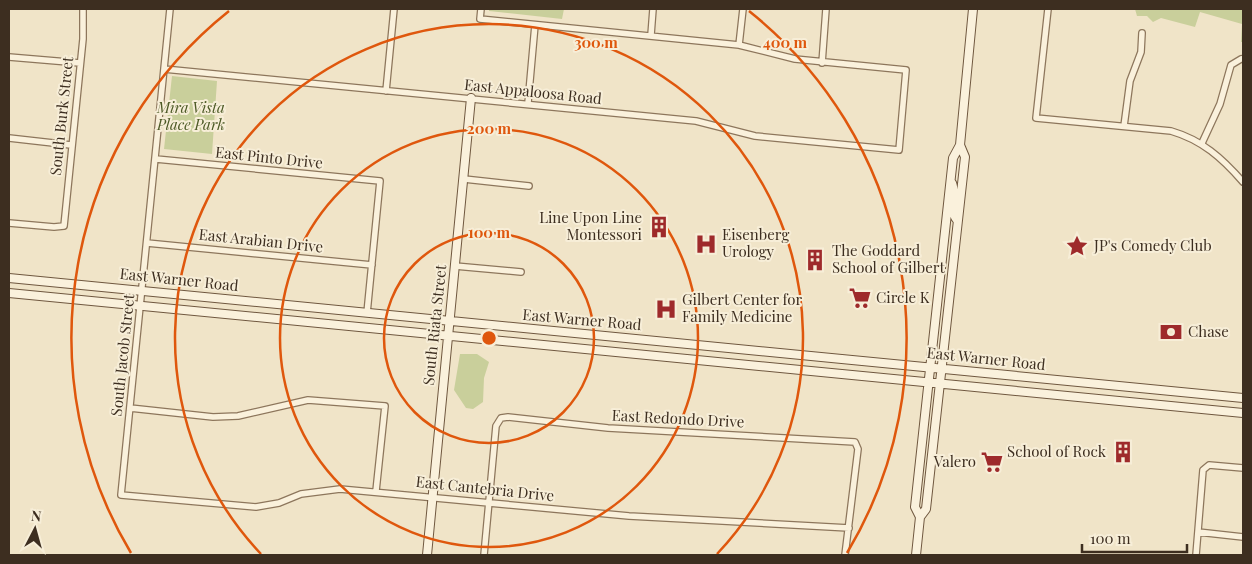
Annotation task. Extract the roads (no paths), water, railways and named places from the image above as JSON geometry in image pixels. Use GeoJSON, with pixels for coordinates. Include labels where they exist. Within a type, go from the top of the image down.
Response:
{"type":"FeatureCollection","features":[{"type":"Feature","properties":{"kind":"main road"},"geometry":{"type":"LineString","coordinates":[[920,517],[915,507],[953,158],[960,145],[973,9]]}},
{"type":"Feature","properties":{"kind":"main road","name":"South Riata Street"},"geometry":{"type":"LineString","coordinates":[[427,555],[471,98]]}},
{"type":"Feature","properties":{"kind":"main road"},"geometry":{"type":"LineString","coordinates":[[916,555],[920,517],[926,509],[943,368],[965,157],[960,145]]}},
{"type":"Feature","properties":{"kind":"main road"},"geometry":{"type":"LineString","coordinates":[[951,179],[955,194],[953,214],[958,221]]}},
{"type":"Feature","properties":{"kind":"main road","name":"East Warner Road"},"geometry":{"type":"LineString","coordinates":[[9,278],[1243,398]]}},
{"type":"Feature","properties":{"kind":"main road","name":"East Warner Road"},"geometry":{"type":"LineString","coordinates":[[9,293],[1243,413]]}},
{"type":"Feature","properties":{"kind":"main road"},"geometry":{"type":"LineString","coordinates":[[725,363],[726,348]]}},
{"type":"Feature","properties":{"kind":"main road"},"geometry":{"type":"LineString","coordinates":[[1146,405],[1148,389]]}},
{"type":"Feature","properties":{"kind":"street","name":"South Burk Street"},"geometry":{"type":"LineString","coordinates":[[9,223],[54,227],[64,226],[80,63],[83,9]]}},
{"type":"Feature","properties":{"kind":"street","name":"South Jacob Street"},"geometry":{"type":"LineString","coordinates":[[121,494],[148,243],[170,9]]}},
{"type":"Feature","properties":{"kind":"street"},"geometry":{"type":"LineString","coordinates":[[386,91],[394,9]]}},
{"type":"Feature","properties":{"kind":"street"},"geometry":{"type":"LineString","coordinates":[[481,9],[480,19],[739,45],[795,59],[822,63],[826,9]]}},
{"type":"Feature","properties":{"kind":"street"},"geometry":{"type":"LineString","coordinates":[[650,35],[653,9]]}},
{"type":"Feature","properties":{"kind":"street"},"geometry":{"type":"LineString","coordinates":[[739,45],[743,9]]}},
{"type":"Feature","properties":{"kind":"street"},"geometry":{"type":"LineString","coordinates":[[1048,9],[1036,118],[1171,131],[1190,136],[1223,160],[1243,182]]}},
{"type":"Feature","properties":{"kind":"street"},"geometry":{"type":"LineString","coordinates":[[528,103],[535,25]]}},
{"type":"Feature","properties":{"kind":"street"},"geometry":{"type":"LineString","coordinates":[[1124,126],[1130,81],[1142,52],[1142,33]]}},
{"type":"Feature","properties":{"kind":"street"},"geometry":{"type":"LineString","coordinates":[[9,57],[80,63]]}},
{"type":"Feature","properties":{"kind":"street"},"geometry":{"type":"LineString","coordinates":[[1202,143],[1220,104],[1231,65],[1241,59]]}},
{"type":"Feature","properties":{"kind":"street","name":"East Appaloosa Road"},"geometry":{"type":"LineString","coordinates":[[164,69],[528,103],[696,121],[755,136],[899,150],[906,70],[822,63]]}},
{"type":"Feature","properties":{"kind":"street"},"geometry":{"type":"LineString","coordinates":[[9,138],[71,145]]}},
{"type":"Feature","properties":{"kind":"street","name":"East Pinto Drive"},"geometry":{"type":"LineString","coordinates":[[156,159],[380,181],[372,265]]}},
{"type":"Feature","properties":{"kind":"street"},"geometry":{"type":"LineString","coordinates":[[464,179],[530,186]]}},
{"type":"Feature","properties":{"kind":"street","name":"East Arabian Drive"},"geometry":{"type":"LineString","coordinates":[[148,243],[372,265]]}},
{"type":"Feature","properties":{"kind":"street"},"geometry":{"type":"LineString","coordinates":[[367,313],[372,265]]}},
{"type":"Feature","properties":{"kind":"street"},"geometry":{"type":"LineString","coordinates":[[455,266],[522,272]]}},
{"type":"Feature","properties":{"kind":"street"},"geometry":{"type":"LineString","coordinates":[[130,408],[213,418],[238,416],[308,400],[385,406],[376,491]]}},
{"type":"Feature","properties":{"kind":"street","name":"East Redondo Drive"},"geometry":{"type":"LineString","coordinates":[[489,502],[496,426],[501,418],[508,417],[608,428],[855,442],[858,449],[849,528]]}},
{"type":"Feature","properties":{"kind":"street"},"geometry":{"type":"LineString","coordinates":[[1196,555],[1203,470],[1209,465],[1243,468]]}},
{"type":"Feature","properties":{"kind":"street","name":"East Cantebria Drive"},"geometry":{"type":"LineString","coordinates":[[121,494],[256,507],[279,503],[301,494],[340,489],[433,496],[629,516],[849,528]]}},
{"type":"Feature","properties":{"kind":"street"},"geometry":{"type":"LineString","coordinates":[[484,555],[489,502]]}},
{"type":"Feature","properties":{"kind":"street"},"geometry":{"type":"LineString","coordinates":[[845,555],[849,528]]}},
{"type":"Feature","properties":{"kind":"street"},"geometry":{"type":"LineString","coordinates":[[1198,532],[1243,536]]}},
{"type":"Feature","properties":{"kind":"place","name":"Line Upon Line Montessori"},"geometry":{"type":"Point","coordinates":[659,227]}},
{"type":"Feature","properties":{"kind":"place","name":"Eisenberg Urology"},"geometry":{"type":"Point","coordinates":[706,244]}},
{"type":"Feature","properties":{"kind":"place","name":"JP's Comedy Club"},"geometry":{"type":"Point","coordinates":[1077,246]}},
{"type":"Feature","properties":{"kind":"place","name":"The Goddard School of Gilbert"},"geometry":{"type":"Point","coordinates":[815,260]}},
{"type":"Feature","properties":{"kind":"place","name":"Circle K"},"geometry":{"type":"Point","coordinates":[860,298]}},
{"type":"Feature","properties":{"kind":"place","name":"Gilbert Center for Family Medicine"},"geometry":{"type":"Point","coordinates":[666,309]}},
{"type":"Feature","properties":{"kind":"place","name":"Chase"},"geometry":{"type":"Point","coordinates":[1171,332]}},
{"type":"Feature","properties":{"kind":"place","name":"School of Rock"},"geometry":{"type":"Point","coordinates":[1123,452]}},
{"type":"Feature","properties":{"kind":"place","name":"Valero"},"geometry":{"type":"Point","coordinates":[992,462]}},
{"type":"Feature","properties":{"kind":"park label","name":"Mira Vista Place Park"},"geometry":{"type":"Point","coordinates":[191,116]}}]}
